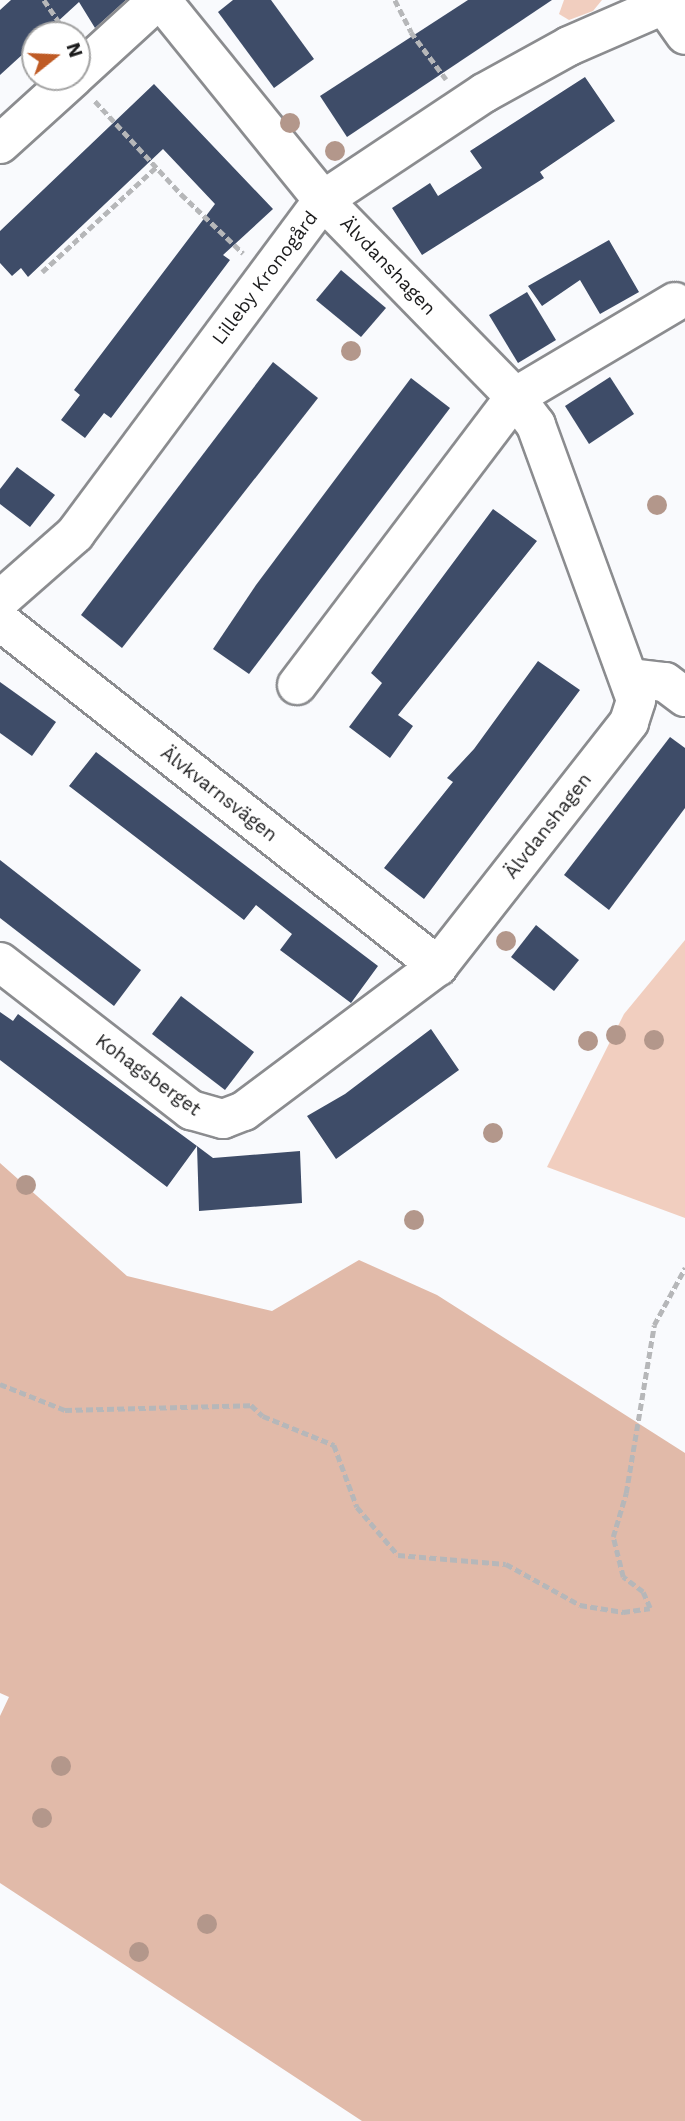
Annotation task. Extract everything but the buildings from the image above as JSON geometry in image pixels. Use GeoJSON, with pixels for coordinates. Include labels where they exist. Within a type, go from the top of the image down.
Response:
{"type":"FeatureCollection","features":[{"type":"Feature","properties":{"kind":"street","name":"Älvdanshagen"},"geometry":{"type":"LineString","coordinates":[[91,62],[160,0],[323,200],[514,397],[547,448],[631,678],[636,700],[632,717],[438,966]]}},
{"type":"Feature","properties":{"kind":"street","name":"Lilleby Kronogård"},"geometry":{"type":"LineString","coordinates":[[0,600],[75,534],[323,200],[465,105],[569,46],[670,10]]}},
{"type":"Feature","properties":{"kind":"street","name":"Älvdanshagen"},"geometry":{"type":"LineString","coordinates":[[0,145],[59,91]]}},
{"type":"Feature","properties":{"kind":"street"},"geometry":{"type":"LineString","coordinates":[[297,685],[514,397],[675,302]]}},
{"type":"Feature","properties":{"kind":"street","name":"Älvkvarnsvägen"},"geometry":{"type":"LineString","coordinates":[[0,621],[438,966]]}},
{"type":"Feature","properties":{"kind":"street"},"geometry":{"type":"LineString","coordinates":[[631,678],[664,682],[685,697]]}},
{"type":"Feature","properties":{"kind":"street","name":"Kohagsberget"},"geometry":{"type":"LineString","coordinates":[[0,962],[191,1110],[223,1119],[269,1095],[438,966]]}},
{"type":"Feature","properties":{"kind":"path"},"geometry":{"type":"LineString","coordinates":[[44,0],[58,21]]}},
{"type":"Feature","properties":{"kind":"path"},"geometry":{"type":"LineString","coordinates":[[395,0],[411,32],[465,105]]}},
{"type":"Feature","properties":{"kind":"path"},"geometry":{"type":"LineString","coordinates":[[88,91],[156,167],[267,275]]}},
{"type":"Feature","properties":{"kind":"path"},"geometry":{"type":"LineString","coordinates":[[42,272],[156,167]]}},
{"type":"Feature","properties":{"kind":"path"},"geometry":{"type":"LineString","coordinates":[[0,1384],[65,1410],[251,1405],[263,1416],[334,1445],[357,1507],[398,1555],[506,1563],[580,1605],[622,1612],[650,1608],[643,1592],[623,1577],[613,1537],[630,1469],[654,1325],[685,1268]]}},
{"type":"Feature","properties":{"kind":"shaded area"},"geometry":{"type":"Polygon","coordinates":[[[564,0],[602,0],[593,11],[569,20],[559,14],[564,0]]]}},
{"type":"Feature","properties":{"kind":"shaded area"},"geometry":{"type":"Polygon","coordinates":[[[685,940],[685,1218],[547,1167],[624,1014],[685,940]]]}},
{"type":"Feature","properties":{"kind":"shaded area"},"geometry":{"type":"Polygon","coordinates":[[[0,1163],[127,1276],[272,1311],[359,1260],[437,1295],[685,1453],[685,2121],[362,2121],[0,1883],[0,1716],[9,1697],[0,1693],[0,1163]]]}}]}
